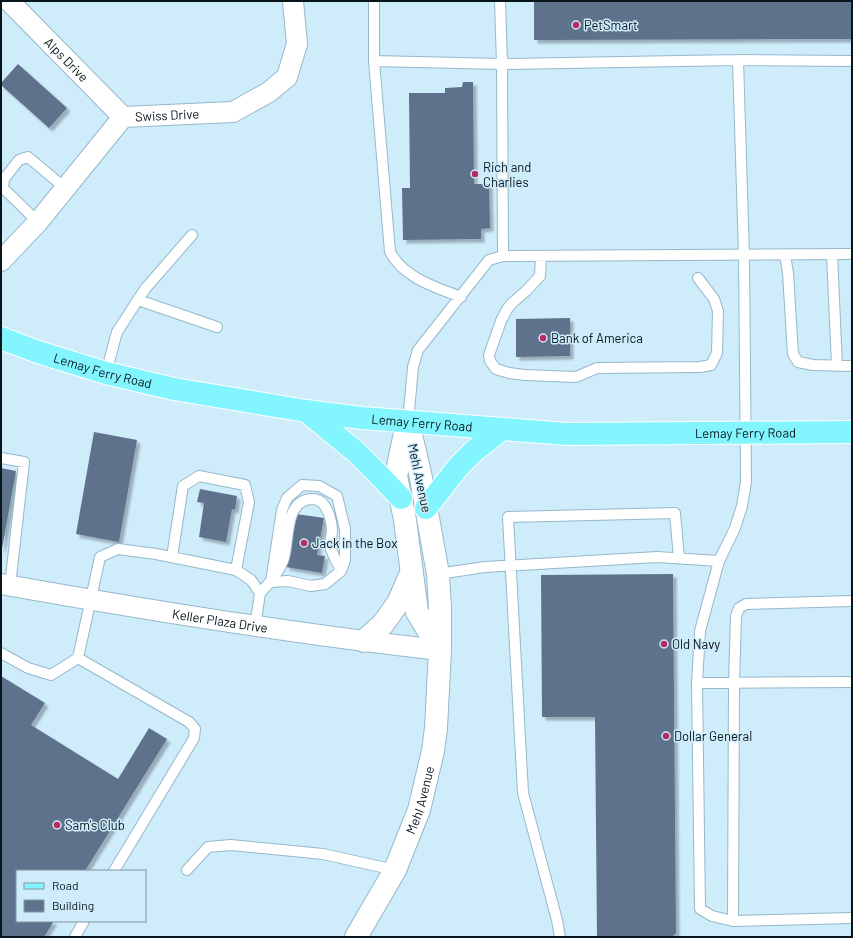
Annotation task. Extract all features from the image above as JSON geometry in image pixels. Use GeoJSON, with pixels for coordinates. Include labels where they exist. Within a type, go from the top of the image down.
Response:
{"type":"FeatureCollection","features":[{"type":"Feature","properties":{"kind":"main road","name":"Lemay Ferry Road"},"geometry":{"type":"LineString","coordinates":[[1,338],[38,352],[106,373],[174,389],[306,411],[408,422],[567,434],[852,432]]}},
{"type":"Feature","properties":{"kind":"main road"},"geometry":{"type":"LineString","coordinates":[[306,411],[356,452],[401,498]]}},
{"type":"Feature","properties":{"kind":"main road"},"geometry":{"type":"LineString","coordinates":[[426,508],[458,467],[474,451],[502,429]]}},
{"type":"Feature","properties":{"kind":"street","name":"Alps Drive"},"geometry":{"type":"LineString","coordinates":[[10,1],[124,117]]}},
{"type":"Feature","properties":{"kind":"street","name":"Swiss Drive"},"geometry":{"type":"LineString","coordinates":[[1,261],[38,222],[124,117],[233,112],[269,92],[287,77],[297,44],[293,1]]}},
{"type":"Feature","properties":{"kind":"street","name":"Mehl Avenue"},"geometry":{"type":"LineString","coordinates":[[408,422],[396,476],[401,498],[417,612],[440,650]]}},
{"type":"Feature","properties":{"kind":"street","name":"Mehl Avenue"},"geometry":{"type":"LineString","coordinates":[[359,936],[395,870],[419,810],[433,751],[436,728],[440,650],[438,574],[420,473],[408,422]]}},
{"type":"Feature","properties":{"kind":"street"},"geometry":{"type":"LineString","coordinates":[[364,641],[383,624],[398,603],[412,572]]}},
{"type":"Feature","properties":{"kind":"street","name":"Keller Plaza Drive"},"geometry":{"type":"LineString","coordinates":[[5,585],[255,627],[440,650]]}},
{"type":"Feature","properties":{"kind":"lane"},"geometry":{"type":"LineString","coordinates":[[374,1],[374,61],[390,252],[393,258],[400,265],[422,281],[461,296]]}},
{"type":"Feature","properties":{"kind":"lane"},"geometry":{"type":"LineString","coordinates":[[500,1],[502,64],[503,256]]}},
{"type":"Feature","properties":{"kind":"lane"},"geometry":{"type":"LineString","coordinates":[[374,61],[502,64],[738,60],[852,61]]}},
{"type":"Feature","properties":{"kind":"lane"},"geometry":{"type":"LineString","coordinates":[[738,60],[744,255],[746,482],[742,506],[735,528],[719,561],[700,631],[697,683],[700,909],[712,916],[733,921],[852,918]]}},
{"type":"Feature","properties":{"kind":"lane"},"geometry":{"type":"LineString","coordinates":[[38,222],[3,188],[4,179],[18,160],[28,157],[65,188]]}},
{"type":"Feature","properties":{"kind":"lane"},"geometry":{"type":"LineString","coordinates":[[106,373],[117,332],[145,289],[192,235]]}},
{"type":"Feature","properties":{"kind":"lane"},"geometry":{"type":"LineString","coordinates":[[832,254],[837,366]]}},
{"type":"Feature","properties":{"kind":"lane"},"geometry":{"type":"LineString","coordinates":[[408,422],[413,367],[418,350],[489,260],[503,256],[852,254]]}},
{"type":"Feature","properties":{"kind":"lane"},"geometry":{"type":"LineString","coordinates":[[785,255],[788,273],[793,354],[798,362],[812,365],[852,366]]}},
{"type":"Feature","properties":{"kind":"lane"},"geometry":{"type":"LineString","coordinates":[[541,256],[540,276],[506,311],[489,355],[490,361],[496,369],[509,374],[576,377],[597,368],[700,367],[711,365],[717,353],[718,311],[714,299],[698,278]]}},
{"type":"Feature","properties":{"kind":"lane"},"geometry":{"type":"LineString","coordinates":[[138,300],[217,327]]}},
{"type":"Feature","properties":{"kind":"lane"},"geometry":{"type":"LineString","coordinates":[[1,458],[24,462],[5,585]]}},
{"type":"Feature","properties":{"kind":"lane"},"geometry":{"type":"LineString","coordinates":[[172,557],[183,486],[198,476],[245,486],[249,502],[236,570]]}},
{"type":"Feature","properties":{"kind":"lane"},"geometry":{"type":"LineString","coordinates":[[302,485],[319,486],[337,496],[345,529],[345,560],[341,571],[325,584],[311,586],[288,581],[271,582],[282,510],[287,498],[302,485]]}},
{"type":"Feature","properties":{"kind":"lane"},"geometry":{"type":"LineString","coordinates":[[255,627],[260,593],[271,582],[283,560],[291,516],[295,508],[302,502],[309,499],[317,499],[324,504],[332,529],[330,546],[341,571]]}},
{"type":"Feature","properties":{"kind":"lane"},"geometry":{"type":"LineString","coordinates":[[560,937],[557,920],[523,793],[508,517],[675,513],[679,558]]}},
{"type":"Feature","properties":{"kind":"lane"},"geometry":{"type":"LineString","coordinates":[[1,653],[28,668],[51,675],[78,658],[100,557],[118,549],[172,557],[236,570],[251,580],[260,593]]}},
{"type":"Feature","properties":{"kind":"lane"},"geometry":{"type":"LineString","coordinates":[[438,574],[485,567],[657,557],[719,561]]}},
{"type":"Feature","properties":{"kind":"lane"},"geometry":{"type":"LineString","coordinates":[[733,921],[734,683],[736,616],[739,608],[746,604],[852,601]]}},
{"type":"Feature","properties":{"kind":"lane"},"geometry":{"type":"LineString","coordinates":[[78,658],[189,722],[195,729],[194,738],[115,870]]}},
{"type":"Feature","properties":{"kind":"lane"},"geometry":{"type":"LineString","coordinates":[[697,683],[852,682]]}},
{"type":"Feature","properties":{"kind":"lane"},"geometry":{"type":"LineString","coordinates":[[187,870],[208,847],[231,845],[323,854],[395,870]]}},
{"type":"Feature","properties":{"kind":"lane"},"geometry":{"type":"LineString","coordinates":[[75,937],[83,922]]}},
{"type":"Feature","properties":{"kind":"building"},"geometry":{"type":"Polygon","coordinates":[[[534,1],[852,1],[852,39],[534,40],[534,1]]]}},
{"type":"Feature","properties":{"kind":"building"},"geometry":{"type":"Polygon","coordinates":[[[18,64],[67,108],[49,128],[1,85],[1,83],[18,64]]]}},
{"type":"Feature","properties":{"kind":"building"},"geometry":{"type":"Polygon","coordinates":[[[463,82],[473,82],[474,184],[489,184],[490,228],[481,229],[481,239],[403,240],[402,188],[410,188],[409,93],[445,93],[445,88],[462,87],[463,82]]]}},
{"type":"Feature","properties":{"kind":"building","name":"Bank of America"},"geometry":{"type":"Polygon","coordinates":[[[570,318],[570,356],[516,357],[516,319],[570,318]]]}},
{"type":"Feature","properties":{"kind":"building"},"geometry":{"type":"Polygon","coordinates":[[[94,432],[137,440],[119,542],[76,534],[94,432]]]}},
{"type":"Feature","properties":{"kind":"building"},"geometry":{"type":"Polygon","coordinates":[[[1,468],[16,471],[2,549],[1,549],[1,468]]]}},
{"type":"Feature","properties":{"kind":"building"},"geometry":{"type":"Polygon","coordinates":[[[200,489],[237,496],[235,510],[232,509],[226,542],[199,537],[204,503],[197,502],[200,489]]]}},
{"type":"Feature","properties":{"kind":"building","name":"Jack in the Box"},"geometry":{"type":"Polygon","coordinates":[[[296,514],[324,518],[317,555],[325,556],[322,573],[286,567],[296,514]]]}},
{"type":"Feature","properties":{"kind":"building"},"geometry":{"type":"Polygon","coordinates":[[[673,574],[676,933],[672,937],[597,937],[595,717],[542,717],[541,575],[673,574]]]}},
{"type":"Feature","properties":{"kind":"building","name":"Sam's Club"},"geometry":{"type":"Polygon","coordinates":[[[1,676],[45,703],[31,725],[118,779],[149,728],[167,739],[86,870],[16,870],[16,922],[53,922],[44,937],[1,937],[1,676]]]}},
{"type":"Feature","properties":{"kind":"place","name":"PetSmart"},"geometry":{"type":"Point","coordinates":[576,25]}},
{"type":"Feature","properties":{"kind":"place","name":"Rich and Charlies"},"geometry":{"type":"Point","coordinates":[475,174]}},
{"type":"Feature","properties":{"kind":"place","name":"Bank of America"},"geometry":{"type":"Point","coordinates":[543,338]}},
{"type":"Feature","properties":{"kind":"place","name":"Jack in the Box"},"geometry":{"type":"Point","coordinates":[304,543]}},
{"type":"Feature","properties":{"kind":"place","name":"Old Navy"},"geometry":{"type":"Point","coordinates":[664,644]}},
{"type":"Feature","properties":{"kind":"place","name":"Dollar General"},"geometry":{"type":"Point","coordinates":[666,736]}},
{"type":"Feature","properties":{"kind":"place","name":"Sam's Club"},"geometry":{"type":"Point","coordinates":[57,825]}}]}
